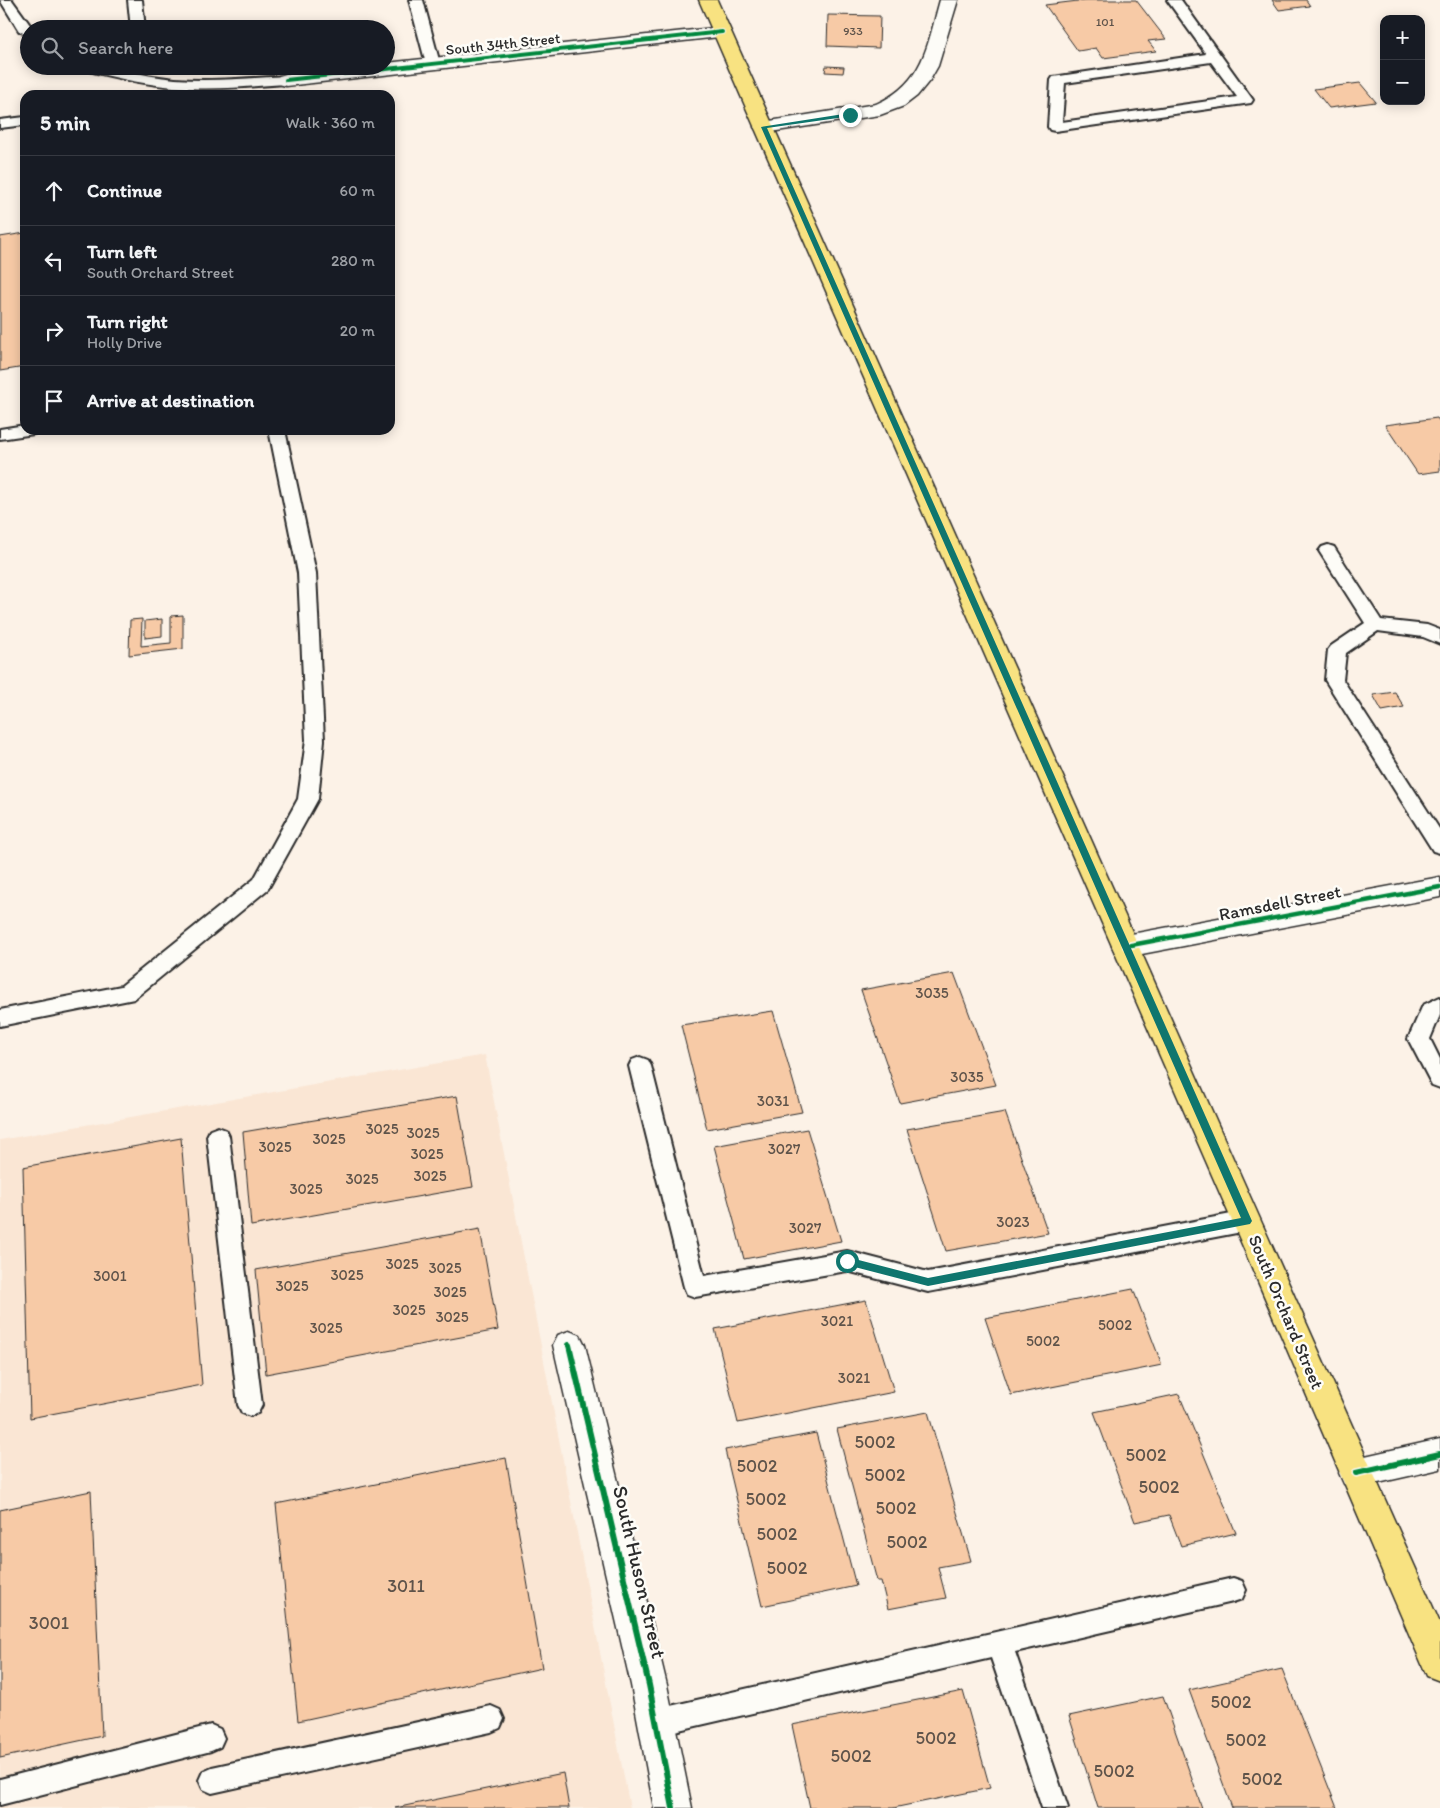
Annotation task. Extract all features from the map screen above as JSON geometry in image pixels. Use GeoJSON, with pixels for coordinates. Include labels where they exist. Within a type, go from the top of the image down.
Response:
{"type":"FeatureCollection","features":[{"type":"Feature","properties":{"kind":"main road","name":"South Orchard Street"},"geometry":{"type":"LineString","coordinates":[[708,0],[1247,1221],[1440,1664]]}},
{"type":"Feature","properties":{"kind":"street"},"geometry":{"type":"LineString","coordinates":[[764,127],[880,109],[894,105],[906,98],[918,86],[930,63],[949,0]]}},
{"type":"Feature","properties":{"kind":"street","name":"South 34th Street"},"geometry":{"type":"LineString","coordinates":[[395,68],[722,32]]}},
{"type":"Feature","properties":{"kind":"street","name":"South 34th Street"},"geometry":{"type":"LineString","coordinates":[[286,80],[332,75]]}},
{"type":"Feature","properties":{"kind":"street","name":"Ramsdell Street"},"geometry":{"type":"LineString","coordinates":[[1126,946],[1440,887]]}},
{"type":"Feature","properties":{"kind":"street","name":"South Huson Street"},"geometry":{"type":"LineString","coordinates":[[569,1345],[657,1722],[673,1808]]}},
{"type":"Feature","properties":{"kind":"street"},"geometry":{"type":"LineString","coordinates":[[1356,1473],[1440,1454]]}},
{"type":"Feature","properties":{"kind":"lane"},"geometry":{"type":"LineString","coordinates":[[5,0],[20,22]]}},
{"type":"Feature","properties":{"kind":"lane"},"geometry":{"type":"LineString","coordinates":[[135,0],[137,20]]}},
{"type":"Feature","properties":{"kind":"lane"},"geometry":{"type":"LineString","coordinates":[[416,0],[433,64]]}},
{"type":"Feature","properties":{"kind":"lane"},"geometry":{"type":"LineString","coordinates":[[1174,0],[1246,100],[1056,127],[1058,80],[1215,57]]}},
{"type":"Feature","properties":{"kind":"lane","name":"South 34th Street"},"geometry":{"type":"LineString","coordinates":[[129,75],[153,80],[222,84],[286,80]]}},
{"type":"Feature","properties":{"kind":"lane"},"geometry":{"type":"LineString","coordinates":[[150,75],[153,80],[152,90]]}},
{"type":"Feature","properties":{"kind":"lane"},"geometry":{"type":"LineString","coordinates":[[0,124],[20,122]]}},
{"type":"Feature","properties":{"kind":"lane"},"geometry":{"type":"LineString","coordinates":[[0,434],[20,431]]}},
{"type":"Feature","properties":{"kind":"lane"},"geometry":{"type":"LineString","coordinates":[[0,1018],[127,993],[261,884],[308,798],[315,740],[307,573],[278,435]]}},
{"type":"Feature","properties":{"kind":"lane"},"geometry":{"type":"LineString","coordinates":[[1328,551],[1375,625]]}},
{"type":"Feature","properties":{"kind":"lane"},"geometry":{"type":"LineString","coordinates":[[1440,638],[1427,631],[1375,625],[1338,650],[1334,680],[1440,846]]}},
{"type":"Feature","properties":{"kind":"lane"},"geometry":{"type":"LineString","coordinates":[[1440,1005],[1430,1011],[1419,1039],[1440,1079]]}},
{"type":"Feature","properties":{"kind":"lane"},"geometry":{"type":"LineString","coordinates":[[640,1066],[695,1287],[847,1261],[928,1282],[1247,1221]]}},
{"type":"Feature","properties":{"kind":"lane"},"geometry":{"type":"LineString","coordinates":[[218,1136],[250,1405]]}},
{"type":"Feature","properties":{"kind":"lane"},"geometry":{"type":"LineString","coordinates":[[657,1722],[1000,1645],[1233,1590]]}},
{"type":"Feature","properties":{"kind":"lane"},"geometry":{"type":"LineString","coordinates":[[1000,1645],[1055,1808]]}},
{"type":"Feature","properties":{"kind":"lane"},"geometry":{"type":"LineString","coordinates":[[212,1780],[491,1719]]}},
{"type":"Feature","properties":{"kind":"lane"},"geometry":{"type":"LineString","coordinates":[[0,1792],[211,1738]]}},
{"type":"Feature","properties":{"kind":"shaded area"},"geometry":{"type":"Polygon","coordinates":[[[485,1055],[630,1808],[0,1808],[0,1140],[485,1055]]]}},
{"type":"Feature","properties":{"kind":"building"},"geometry":{"type":"Polygon","coordinates":[[[1086,0],[1136,0],[1166,39],[1148,41],[1156,51],[1103,58],[1096,48],[1078,51],[1045,5],[1086,0]]]}},
{"type":"Feature","properties":{"kind":"building"},"geometry":{"type":"Polygon","coordinates":[[[1272,0],[1306,0],[1310,6],[1279,10],[1272,0]]]}},
{"type":"Feature","properties":{"kind":"building"},"geometry":{"type":"Polygon","coordinates":[[[828,15],[880,16],[879,48],[827,46],[828,15]]]}},
{"type":"Feature","properties":{"kind":"building"},"geometry":{"type":"Polygon","coordinates":[[[826,66],[844,67],[843,73],[825,72],[826,66]]]}},
{"type":"Feature","properties":{"kind":"building"},"geometry":{"type":"Polygon","coordinates":[[[1360,83],[1376,102],[1329,108],[1314,89],[1360,83]]]}},
{"type":"Feature","properties":{"kind":"building"},"geometry":{"type":"Polygon","coordinates":[[[20,234],[20,368],[0,371],[0,237],[20,234]]]}},
{"type":"Feature","properties":{"kind":"building"},"geometry":{"type":"Polygon","coordinates":[[[1437,418],[1440,422],[1440,471],[1418,474],[1385,425],[1437,418]]]}},
{"type":"Feature","properties":{"kind":"building"},"geometry":{"type":"Polygon","coordinates":[[[183,615],[183,649],[129,655],[130,620],[142,619],[141,646],[171,643],[171,616],[183,615]]]}},
{"type":"Feature","properties":{"kind":"building"},"geometry":{"type":"Polygon","coordinates":[[[162,619],[162,636],[145,638],[145,621],[162,619]]]}},
{"type":"Feature","properties":{"kind":"building"},"geometry":{"type":"Polygon","coordinates":[[[1395,692],[1404,707],[1382,711],[1373,695],[1395,692]]]}},
{"type":"Feature","properties":{"kind":"building"},"geometry":{"type":"Polygon","coordinates":[[[954,973],[996,1085],[900,1103],[861,990],[954,973]]]}},
{"type":"Feature","properties":{"kind":"building"},"geometry":{"type":"Polygon","coordinates":[[[773,1011],[802,1112],[707,1129],[681,1025],[773,1011]]]}},
{"type":"Feature","properties":{"kind":"building"},"geometry":{"type":"Polygon","coordinates":[[[457,1096],[473,1187],[251,1226],[243,1132],[457,1096]]]}},
{"type":"Feature","properties":{"kind":"building"},"geometry":{"type":"Polygon","coordinates":[[[1005,1112],[1048,1233],[946,1251],[907,1129],[1005,1112]]]}},
{"type":"Feature","properties":{"kind":"building"},"geometry":{"type":"Polygon","coordinates":[[[807,1129],[841,1241],[744,1259],[714,1146],[807,1129]]]}},
{"type":"Feature","properties":{"kind":"building"},"geometry":{"type":"Polygon","coordinates":[[[181,1138],[202,1385],[30,1418],[23,1167],[181,1138]]]}},
{"type":"Feature","properties":{"kind":"building"},"geometry":{"type":"Polygon","coordinates":[[[480,1229],[498,1330],[266,1374],[256,1270],[480,1229]]]}},
{"type":"Feature","properties":{"kind":"building"},"geometry":{"type":"Polygon","coordinates":[[[1133,1289],[1162,1365],[1011,1395],[985,1318],[1133,1289]]]}},
{"type":"Feature","properties":{"kind":"building"},"geometry":{"type":"Polygon","coordinates":[[[866,1300],[894,1392],[738,1423],[715,1329],[866,1300]]]}},
{"type":"Feature","properties":{"kind":"building"},"geometry":{"type":"Polygon","coordinates":[[[1179,1394],[1236,1533],[1181,1546],[1169,1515],[1135,1522],[1094,1412],[1179,1394]]]}},
{"type":"Feature","properties":{"kind":"building"},"geometry":{"type":"Polygon","coordinates":[[[928,1412],[971,1561],[938,1567],[946,1598],[888,1609],[881,1581],[877,1581],[837,1429],[928,1412]]]}},
{"type":"Feature","properties":{"kind":"building"},"geometry":{"type":"Polygon","coordinates":[[[816,1433],[856,1586],[762,1606],[725,1450],[816,1433]]]}},
{"type":"Feature","properties":{"kind":"building"},"geometry":{"type":"Polygon","coordinates":[[[506,1458],[542,1668],[298,1721],[276,1504],[506,1458]]]}},
{"type":"Feature","properties":{"kind":"building"},"geometry":{"type":"Polygon","coordinates":[[[91,1491],[102,1736],[0,1758],[0,1510],[91,1491]]]}},
{"type":"Feature","properties":{"kind":"building"},"geometry":{"type":"Polygon","coordinates":[[[1282,1669],[1337,1808],[1232,1808],[1189,1690],[1282,1669]]]}},
{"type":"Feature","properties":{"kind":"building"},"geometry":{"type":"Polygon","coordinates":[[[963,1691],[990,1788],[893,1808],[810,1808],[792,1725],[963,1691]]]}},
{"type":"Feature","properties":{"kind":"building"},"geometry":{"type":"Polygon","coordinates":[[[1163,1696],[1202,1808],[1098,1808],[1069,1716],[1163,1696]]]}},
{"type":"Feature","properties":{"kind":"building"},"geometry":{"type":"Polygon","coordinates":[[[563,1773],[569,1808],[395,1808],[563,1773]]]}},
{"type":"Feature","properties":{"kind":"cycle path"},"geometry":{"type":"LineString","coordinates":[[395,68],[722,32]]}},
{"type":"Feature","properties":{"kind":"cycle path"},"geometry":{"type":"LineString","coordinates":[[286,80],[331,75]]}},
{"type":"Feature","properties":{"kind":"cycle path"},"geometry":{"type":"LineString","coordinates":[[1126,946],[1440,887]]}},
{"type":"Feature","properties":{"kind":"cycle path"},"geometry":{"type":"LineString","coordinates":[[569,1345],[649,1685],[673,1808]]}},
{"type":"Feature","properties":{"kind":"cycle path"},"geometry":{"type":"LineString","coordinates":[[1356,1473],[1440,1454]]}},
{"type":"Feature","properties":{"kind":"route"},"geometry":{"type":"LineString","coordinates":[[847,1261],[928,1282],[1247,1221],[764,127],[850,115]]}}]}
